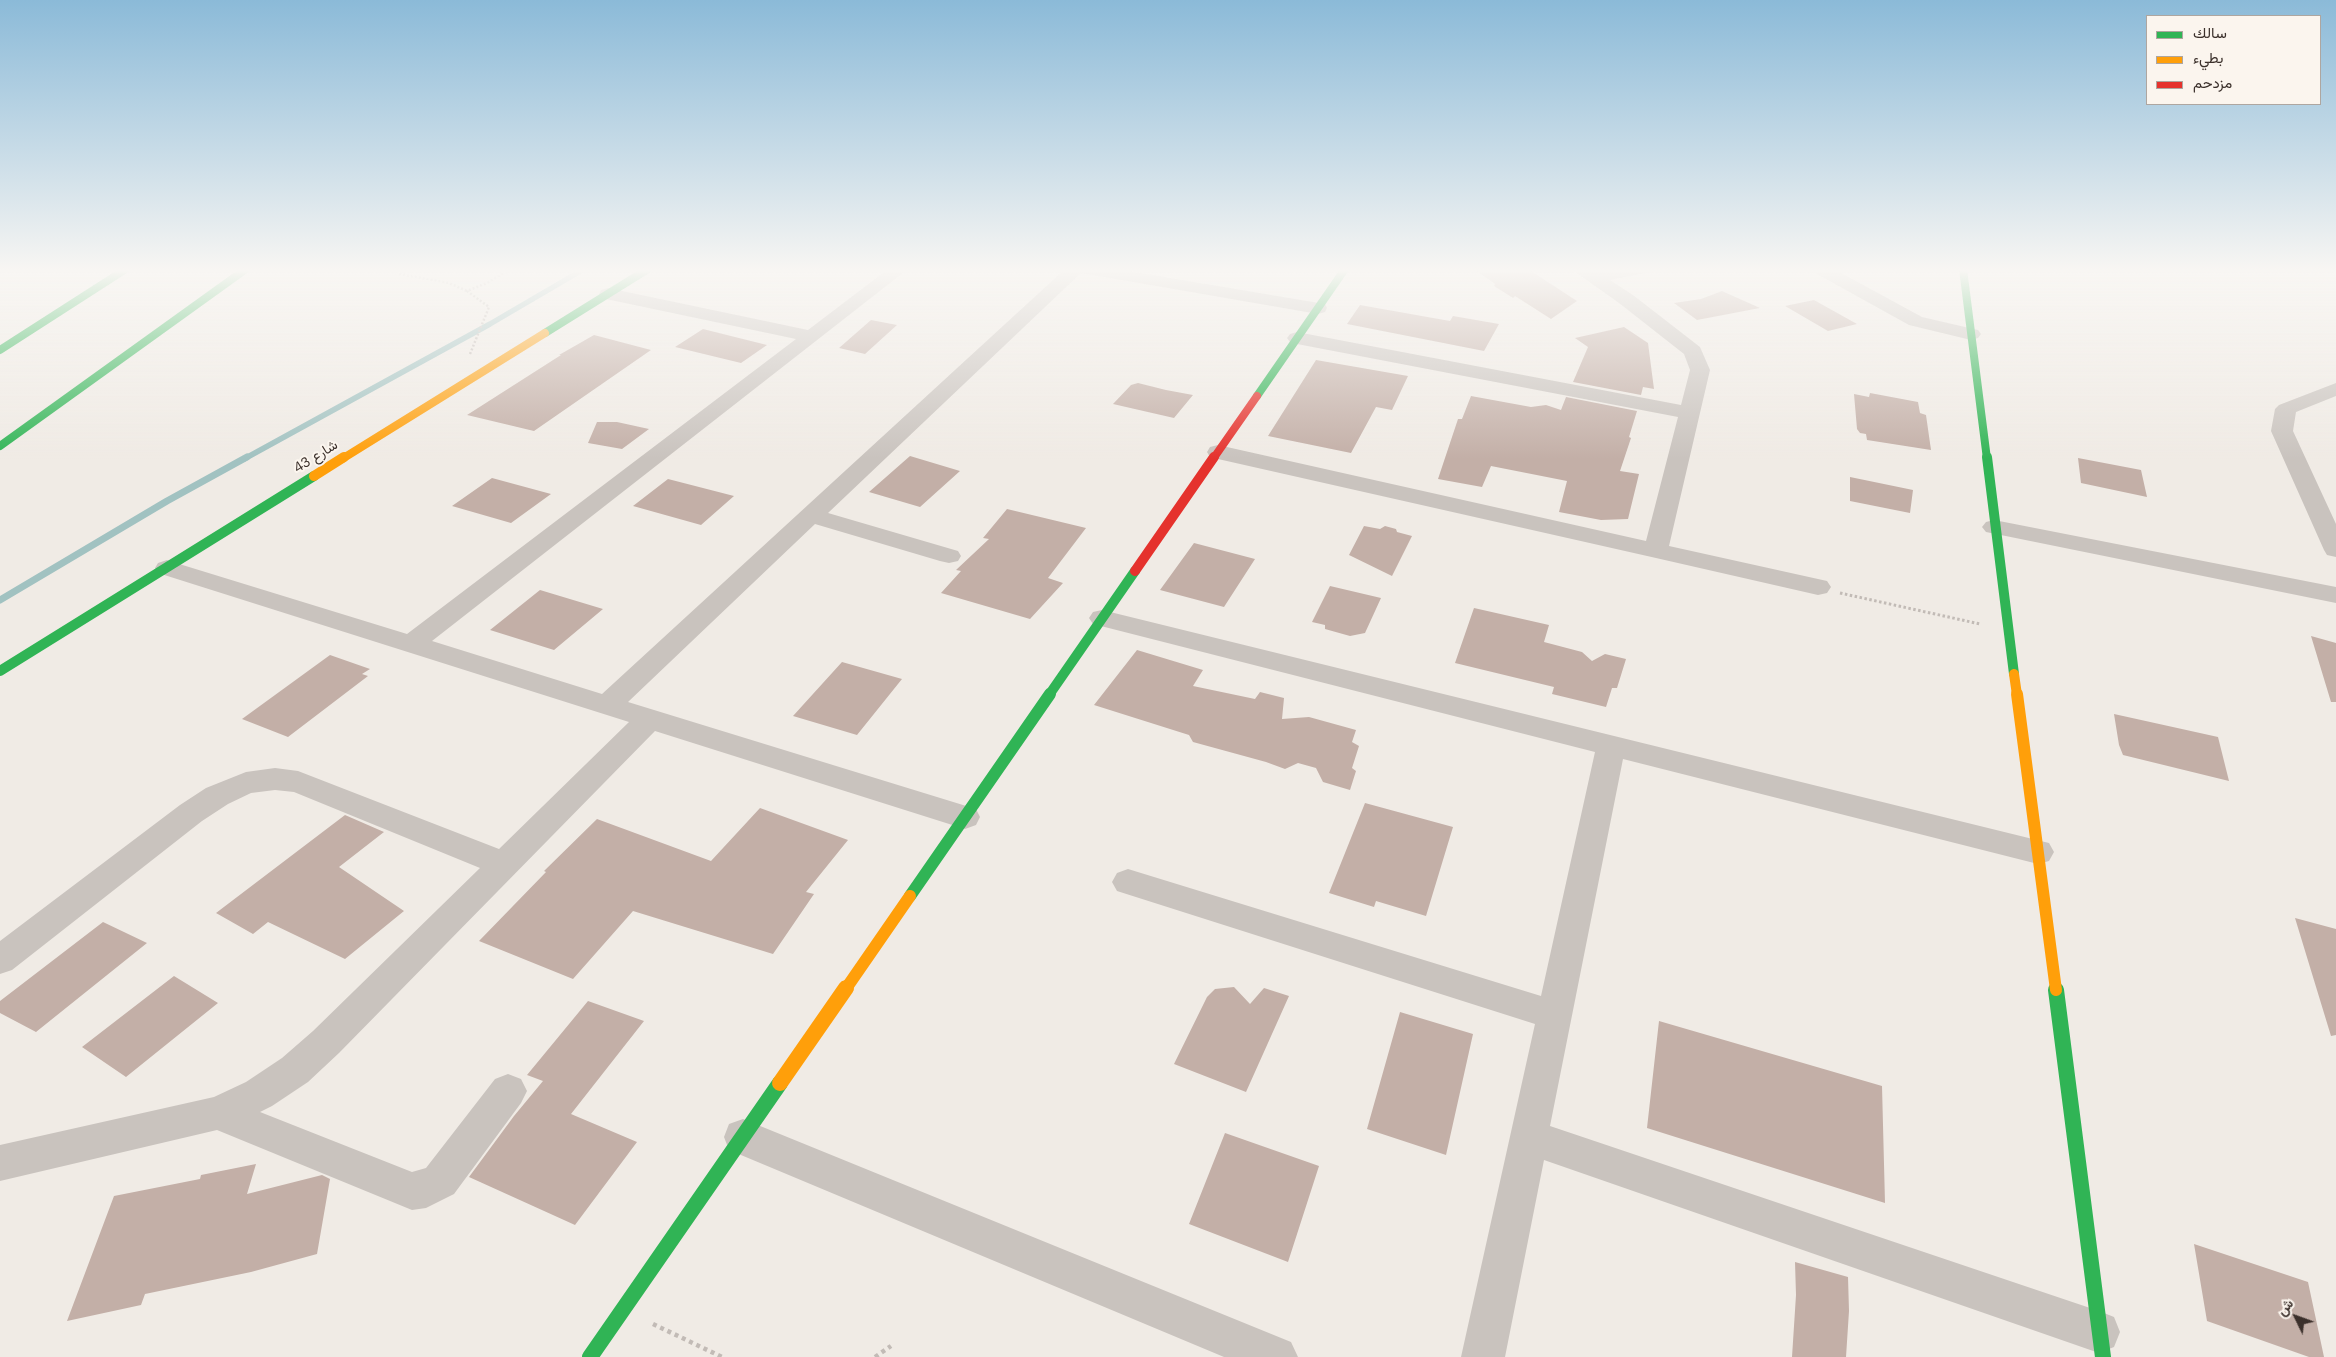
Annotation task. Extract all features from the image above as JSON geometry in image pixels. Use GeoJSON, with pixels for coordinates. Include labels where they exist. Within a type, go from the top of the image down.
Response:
{"type":"FeatureCollection","features":[{"type":"Feature","properties":{"kind":"street"},"geometry":{"type":"LineString","coordinates":[[0,350],[27,332]]}},
{"type":"Feature","properties":{"kind":"street"},"geometry":{"type":"LineString","coordinates":[[0,446],[158,332]]}},
{"type":"Feature","properties":{"kind":"street","name":"شارع 43"},"geometry":{"type":"LineString","coordinates":[[0,671],[546,332]]}},
{"type":"Feature","properties":{"kind":"street"},"geometry":{"type":"LineString","coordinates":[[793,332],[811,336]]}},
{"type":"Feature","properties":{"kind":"street"},"geometry":{"type":"LineString","coordinates":[[411,644],[816,332]]}},
{"type":"Feature","properties":{"kind":"street"},"geometry":{"type":"LineString","coordinates":[[607,705],[1007,332]]}},
{"type":"Feature","properties":{"kind":"street"},"geometry":{"type":"LineString","coordinates":[[590,1357],[1301,332]]}},
{"type":"Feature","properties":{"kind":"street"},"geometry":{"type":"LineString","coordinates":[[1656,551],[1700,370],[1693,351],[1669,332]]}},
{"type":"Feature","properties":{"kind":"street"},"geometry":{"type":"LineString","coordinates":[[1529,1137],[2101,1345],[1994,527],[1971,334],[1964,332]]}},
{"type":"Feature","properties":{"kind":"street"},"geometry":{"type":"LineString","coordinates":[[1297,338],[1690,413]]}},
{"type":"Feature","properties":{"kind":"street"},"geometry":{"type":"LineString","coordinates":[[2336,389],[2286,409],[2282,431],[2336,550]]}},
{"type":"Feature","properties":{"kind":"street"},"geometry":{"type":"LineString","coordinates":[[1218,452],[1818,588]]}},
{"type":"Feature","properties":{"kind":"street"},"geometry":{"type":"LineString","coordinates":[[810,515],[949,556]]}},
{"type":"Feature","properties":{"kind":"street"},"geometry":{"type":"LineString","coordinates":[[1994,527],[2336,595]]}},
{"type":"Feature","properties":{"kind":"street"},"geometry":{"type":"LineString","coordinates":[[167,568],[964,817]]}},
{"type":"Feature","properties":{"kind":"street"},"geometry":{"type":"LineString","coordinates":[[1102,618],[2038,852]]}},
{"type":"Feature","properties":{"kind":"street"},"geometry":{"type":"LineString","coordinates":[[0,1163],[218,1113],[259,1094],[295,1070],[326,1042],[505,865],[650,718]]}},
{"type":"Feature","properties":{"kind":"street"},"geometry":{"type":"LineString","coordinates":[[1483,1357],[1611,745]]}},
{"type":"Feature","properties":{"kind":"street"},"geometry":{"type":"LineString","coordinates":[[0,960],[216,796],[246,784],[275,779],[298,782],[505,865]]}},
{"type":"Feature","properties":{"kind":"street"},"geometry":{"type":"LineString","coordinates":[[1128,882],[1554,1016]]}},
{"type":"Feature","properties":{"kind":"street"},"geometry":{"type":"LineString","coordinates":[[218,1113],[412,1191],[426,1189],[440,1181],[508,1091]]}},
{"type":"Feature","properties":{"kind":"street"},"geometry":{"type":"LineString","coordinates":[[743,1137],[1276,1357]]}},
{"type":"Feature","properties":{"kind":"path"},"geometry":{"type":"LineString","coordinates":[[461,385],[479,332]]}},
{"type":"Feature","properties":{"kind":"path"},"geometry":{"type":"LineString","coordinates":[[1818,588],[2008,630]]}},
{"type":"Feature","properties":{"kind":"path"},"geometry":{"type":"LineString","coordinates":[[623,1310],[722,1357]]}},
{"type":"Feature","properties":{"kind":"path"},"geometry":{"type":"LineString","coordinates":[[875,1357],[891,1346]]}},
{"type":"Feature","properties":{"kind":"building"},"geometry":{"type":"Polygon","coordinates":[[[698,332],[716,332],[767,345],[741,363],[675,347],[698,332]]]}},
{"type":"Feature","properties":{"kind":"building"},"geometry":{"type":"Polygon","coordinates":[[[857,332],[889,332],[865,354],[839,348],[857,332]]]}},
{"type":"Feature","properties":{"kind":"building"},"geometry":{"type":"Polygon","coordinates":[[[1389,332],[1494,332],[1484,351],[1389,332]]]}},
{"type":"Feature","properties":{"kind":"building"},"geometry":{"type":"Polygon","coordinates":[[[1600,332],[1632,332],[1648,343],[1654,389],[1643,387],[1641,395],[1573,382],[1588,347],[1575,338],[1600,332]]]}},
{"type":"Feature","properties":{"kind":"building"},"geometry":{"type":"Polygon","coordinates":[[[594,335],[651,350],[534,431],[467,415],[561,355],[559,355],[594,335]]]}},
{"type":"Feature","properties":{"kind":"building"},"geometry":{"type":"Polygon","coordinates":[[[1316,360],[1408,376],[1392,410],[1376,407],[1351,453],[1268,436],[1316,360]]]}},
{"type":"Feature","properties":{"kind":"building"},"geometry":{"type":"Polygon","coordinates":[[[1138,383],[1193,395],[1174,418],[1113,404],[1131,385],[1138,383]]]}},
{"type":"Feature","properties":{"kind":"building"},"geometry":{"type":"Polygon","coordinates":[[[1870,393],[1918,402],[1920,413],[1926,415],[1931,450],[1867,440],[1866,434],[1860,433],[1857,429],[1854,394],[1869,397],[1870,393]]]}},
{"type":"Feature","properties":{"kind":"building"},"geometry":{"type":"Polygon","coordinates":[[[1471,396],[1531,407],[1546,405],[1561,410],[1566,397],[1637,411],[1629,437],[1631,438],[1620,471],[1639,474],[1628,519],[1601,520],[1559,512],[1567,481],[1491,466],[1482,487],[1438,479],[1458,419],[1462,419],[1471,396]]]}},
{"type":"Feature","properties":{"kind":"building"},"geometry":{"type":"Polygon","coordinates":[[[597,422],[617,422],[649,429],[622,449],[588,443],[597,422]]]}},
{"type":"Feature","properties":{"kind":"building"},"geometry":{"type":"Polygon","coordinates":[[[910,456],[960,471],[920,507],[869,492],[910,456]]]}},
{"type":"Feature","properties":{"kind":"building"},"geometry":{"type":"Polygon","coordinates":[[[2078,458],[2141,470],[2147,497],[2081,483],[2078,458]]]}},
{"type":"Feature","properties":{"kind":"building"},"geometry":{"type":"Polygon","coordinates":[[[1850,477],[1913,490],[1910,513],[1850,501],[1850,477]]]}},
{"type":"Feature","properties":{"kind":"building"},"geometry":{"type":"Polygon","coordinates":[[[492,478],[551,494],[511,523],[452,506],[492,478]]]}},
{"type":"Feature","properties":{"kind":"building"},"geometry":{"type":"Polygon","coordinates":[[[668,479],[734,496],[701,525],[633,506],[668,479]]]}},
{"type":"Feature","properties":{"kind":"building"},"geometry":{"type":"Polygon","coordinates":[[[1007,509],[1086,528],[1048,578],[1063,583],[1030,619],[941,593],[961,571],[956,570],[989,539],[983,538],[1007,509]]]}},
{"type":"Feature","properties":{"kind":"building"},"geometry":{"type":"Polygon","coordinates":[[[1364,526],[1380,529],[1385,526],[1412,536],[1392,576],[1349,555],[1364,526]]]}},
{"type":"Feature","properties":{"kind":"building"},"geometry":{"type":"Polygon","coordinates":[[[1194,543],[1255,559],[1224,607],[1160,590],[1194,543]]]}},
{"type":"Feature","properties":{"kind":"building"},"geometry":{"type":"Polygon","coordinates":[[[1330,586],[1381,598],[1365,633],[1350,636],[1325,629],[1325,625],[1312,622],[1330,586]]]}},
{"type":"Feature","properties":{"kind":"building"},"geometry":{"type":"Polygon","coordinates":[[[540,590],[603,609],[554,650],[490,630],[540,590]]]}},
{"type":"Feature","properties":{"kind":"building"},"geometry":{"type":"Polygon","coordinates":[[[1474,608],[1549,625],[1544,642],[1582,652],[1592,661],[1605,654],[1626,659],[1617,688],[1612,688],[1606,707],[1552,694],[1554,687],[1455,663],[1474,608]]]}},
{"type":"Feature","properties":{"kind":"building"},"geometry":{"type":"Polygon","coordinates":[[[2311,636],[2336,643],[2336,702],[2331,702],[2311,636]]]}},
{"type":"Feature","properties":{"kind":"building"},"geometry":{"type":"Polygon","coordinates":[[[1137,650],[1203,670],[1193,686],[1255,699],[1260,692],[1284,698],[1282,719],[1309,717],[1356,730],[1352,742],[1359,746],[1352,768],[1356,771],[1350,790],[1323,782],[1316,768],[1298,763],[1285,769],[1193,742],[1189,735],[1094,705],[1137,650]]]}},
{"type":"Feature","properties":{"kind":"building"},"geometry":{"type":"Polygon","coordinates":[[[330,655],[370,669],[362,674],[368,676],[288,737],[242,719],[330,655]]]}},
{"type":"Feature","properties":{"kind":"building"},"geometry":{"type":"Polygon","coordinates":[[[842,662],[902,679],[857,735],[793,716],[842,662]]]}},
{"type":"Feature","properties":{"kind":"building"},"geometry":{"type":"Polygon","coordinates":[[[2114,714],[2218,737],[2229,781],[2123,755],[2119,745],[2114,714]]]}},
{"type":"Feature","properties":{"kind":"building"},"geometry":{"type":"Polygon","coordinates":[[[1365,803],[1453,827],[1426,916],[1376,901],[1374,907],[1329,893],[1365,803]]]}},
{"type":"Feature","properties":{"kind":"building"},"geometry":{"type":"Polygon","coordinates":[[[760,808],[848,840],[806,892],[814,894],[773,954],[633,911],[573,979],[479,941],[546,872],[544,871],[597,819],[711,861],[760,808]]]}},
{"type":"Feature","properties":{"kind":"building"},"geometry":{"type":"Polygon","coordinates":[[[345,815],[384,832],[339,867],[404,911],[345,959],[268,922],[253,934],[216,913],[345,815]]]}},
{"type":"Feature","properties":{"kind":"building"},"geometry":{"type":"Polygon","coordinates":[[[2295,918],[2336,929],[2336,1035],[2331,1036],[2295,918]]]}},
{"type":"Feature","properties":{"kind":"building"},"geometry":{"type":"Polygon","coordinates":[[[103,922],[147,943],[36,1032],[0,1013],[0,1001],[103,922]]]}},
{"type":"Feature","properties":{"kind":"building"},"geometry":{"type":"Polygon","coordinates":[[[174,976],[218,1003],[126,1077],[82,1047],[174,976]]]}},
{"type":"Feature","properties":{"kind":"building"},"geometry":{"type":"Polygon","coordinates":[[[1234,987],[1250,1004],[1264,988],[1289,996],[1246,1092],[1174,1064],[1207,997],[1215,989],[1234,987]]]}},
{"type":"Feature","properties":{"kind":"building"},"geometry":{"type":"Polygon","coordinates":[[[588,1001],[644,1021],[571,1114],[637,1142],[575,1225],[469,1177],[514,1116],[543,1081],[527,1075],[588,1001]]]}},
{"type":"Feature","properties":{"kind":"building"},"geometry":{"type":"Polygon","coordinates":[[[1400,1012],[1473,1034],[1446,1155],[1367,1129],[1400,1012]]]}},
{"type":"Feature","properties":{"kind":"building"},"geometry":{"type":"Polygon","coordinates":[[[1659,1021],[1882,1086],[1885,1203],[1647,1128],[1659,1021]]]}},
{"type":"Feature","properties":{"kind":"building"},"geometry":{"type":"Polygon","coordinates":[[[1225,1133],[1319,1166],[1288,1262],[1189,1224],[1225,1133]]]}},
{"type":"Feature","properties":{"kind":"building"},"geometry":{"type":"Polygon","coordinates":[[[256,1164],[247,1194],[322,1175],[330,1179],[317,1254],[251,1272],[145,1294],[141,1305],[67,1321],[114,1196],[200,1179],[201,1175],[256,1164]]]}},
{"type":"Feature","properties":{"kind":"building"},"geometry":{"type":"Polygon","coordinates":[[[2194,1244],[2308,1282],[2324,1357],[2309,1357],[2207,1321],[2194,1244]]]}},
{"type":"Feature","properties":{"kind":"building"},"geometry":{"type":"Polygon","coordinates":[[[1795,1262],[1848,1277],[1849,1311],[1846,1357],[1792,1357],[1796,1295],[1795,1262]]]}},
{"type":"Feature","properties":{"kind":"waterway"},"geometry":{"type":"LineString","coordinates":[[244,459],[475,332]]}},
{"type":"Feature","properties":{"kind":"waterway"},"geometry":{"type":"LineString","coordinates":[[0,600],[167,501],[247,457]]}},
{"type":"Feature","properties":{"kind":"traffic: fast"},"geometry":{"type":"LineString","coordinates":[[0,350],[27,332]]}},
{"type":"Feature","properties":{"kind":"traffic: fast"},"geometry":{"type":"LineString","coordinates":[[0,446],[158,332]]}},
{"type":"Feature","properties":{"kind":"traffic: fast"},"geometry":{"type":"LineString","coordinates":[[1257,396],[1301,332]]}},
{"type":"Feature","properties":{"kind":"traffic: fast"},"geometry":{"type":"LineString","coordinates":[[1971,332],[2014,674]]}},
{"type":"Feature","properties":{"kind":"traffic: fast"},"geometry":{"type":"LineString","coordinates":[[0,671],[314,476]]}},
{"type":"Feature","properties":{"kind":"traffic: fast"},"geometry":{"type":"LineString","coordinates":[[910,896],[1135,571]]}},
{"type":"Feature","properties":{"kind":"traffic: fast"},"geometry":{"type":"LineString","coordinates":[[2056,990],[2103,1357]]}},
{"type":"Feature","properties":{"kind":"traffic: fast"},"geometry":{"type":"LineString","coordinates":[[590,1357],[780,1083]]}},
{"type":"Feature","properties":{"kind":"traffic: slow"},"geometry":{"type":"LineString","coordinates":[[314,476],[545,333]]}},
{"type":"Feature","properties":{"kind":"traffic: slow"},"geometry":{"type":"LineString","coordinates":[[2014,674],[2056,990]]}},
{"type":"Feature","properties":{"kind":"traffic: slow"},"geometry":{"type":"LineString","coordinates":[[780,1083],[910,896]]}},
{"type":"Feature","properties":{"kind":"traffic: jam"},"geometry":{"type":"LineString","coordinates":[[1135,571],[1257,396]]}}]}
